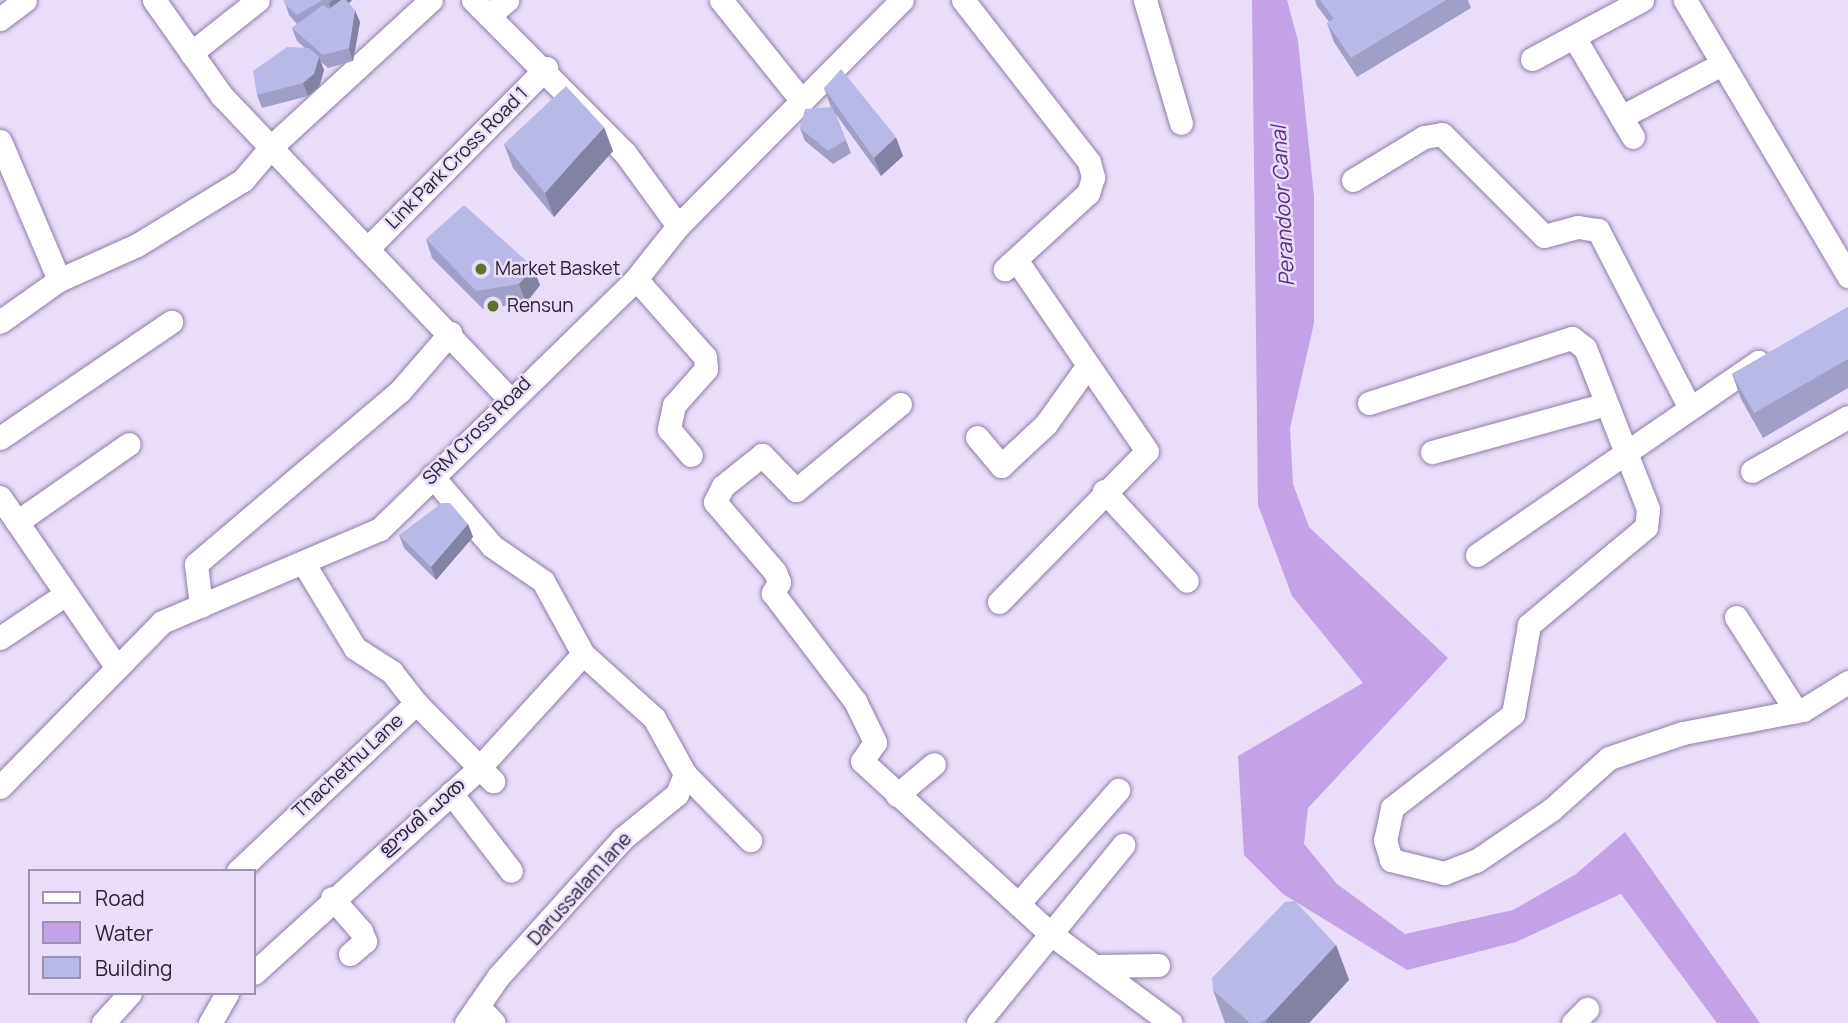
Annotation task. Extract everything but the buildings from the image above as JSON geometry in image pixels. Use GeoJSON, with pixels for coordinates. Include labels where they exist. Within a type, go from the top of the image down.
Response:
{"type":"FeatureCollection","features":[{"type":"Feature","properties":{"kind":"street"},"geometry":{"type":"LineString","coordinates":[[155,0],[191,53],[271,146],[509,398]]}},
{"type":"Feature","properties":{"kind":"street"},"geometry":{"type":"LineString","coordinates":[[191,53],[258,0]]}},
{"type":"Feature","properties":{"kind":"street"},"geometry":{"type":"LineString","coordinates":[[0,322],[59,279],[137,245],[243,180],[271,146],[431,0]]}},
{"type":"Feature","properties":{"kind":"street"},"geometry":{"type":"LineString","coordinates":[[507,0],[481,8],[545,68],[625,153],[678,226]]}},
{"type":"Feature","properties":{"kind":"street"},"geometry":{"type":"LineString","coordinates":[[721,0],[802,101]]}},
{"type":"Feature","properties":{"kind":"street","name":"SRM Cross Road"},"geometry":{"type":"LineString","coordinates":[[0,787],[162,622],[380,529],[509,398],[636,279],[678,226],[902,0]]}},
{"type":"Feature","properties":{"kind":"street"},"geometry":{"type":"LineString","coordinates":[[963,0],[1089,162],[1093,177],[1088,192],[1010,265],[1088,365],[1147,451],[1104,491],[999,602]]}},
{"type":"Feature","properties":{"kind":"street"},"geometry":{"type":"LineString","coordinates":[[1145,0],[1181,123]]}},
{"type":"Feature","properties":{"kind":"street"},"geometry":{"type":"LineString","coordinates":[[1532,59],[1642,0]]}},
{"type":"Feature","properties":{"kind":"street"},"geometry":{"type":"LineString","coordinates":[[1685,0],[1720,65],[1848,276]]}},
{"type":"Feature","properties":{"kind":"street"},"geometry":{"type":"LineString","coordinates":[[1574,37],[1633,137]]}},
{"type":"Feature","properties":{"kind":"street"},"geometry":{"type":"LineString","coordinates":[[1621,117],[1720,65]]}},
{"type":"Feature","properties":{"kind":"street","name":"Link Park Cross Road 1"},"geometry":{"type":"LineString","coordinates":[[369,247],[545,68]]}},
{"type":"Feature","properties":{"kind":"street"},"geometry":{"type":"LineString","coordinates":[[1353,180],[1424,137],[1442,134],[1544,236],[1578,227],[1598,230],[1689,406]]}},
{"type":"Feature","properties":{"kind":"street"},"geometry":{"type":"LineString","coordinates":[[0,141],[59,279]]}},
{"type":"Feature","properties":{"kind":"street"},"geometry":{"type":"LineString","coordinates":[[636,279],[705,356],[706,369],[674,405],[668,429],[691,455]]}},
{"type":"Feature","properties":{"kind":"street"},"geometry":{"type":"LineString","coordinates":[[0,438],[171,322]]}},
{"type":"Feature","properties":{"kind":"street"},"geometry":{"type":"LineString","coordinates":[[201,606],[196,564],[400,391],[450,333]]}},
{"type":"Feature","properties":{"kind":"street"},"geometry":{"type":"LineString","coordinates":[[1369,403],[1572,338],[1585,348],[1648,509],[1646,527],[1529,625],[1513,714],[1392,808],[1385,840],[1391,860],[1444,873],[1499,849],[1609,758],[1683,733],[1799,711],[1848,682]]}},
{"type":"Feature","properties":{"kind":"street"},"geometry":{"type":"LineString","coordinates":[[1477,555],[1623,449],[1782,347]]}},
{"type":"Feature","properties":{"kind":"street"},"geometry":{"type":"LineString","coordinates":[[977,437],[1001,466],[1046,424],[1088,365]]}},
{"type":"Feature","properties":{"kind":"street"},"geometry":{"type":"LineString","coordinates":[[900,404],[796,490],[762,455],[723,486],[715,502],[775,572],[779,582],[773,593],[855,701],[875,742],[862,761],[1051,934],[1171,1023]]}},
{"type":"Feature","properties":{"kind":"street"},"geometry":{"type":"LineString","coordinates":[[1432,452],[1606,404]]}},
{"type":"Feature","properties":{"kind":"street"},"geometry":{"type":"LineString","coordinates":[[1752,471],[1848,417]]}},
{"type":"Feature","properties":{"kind":"street"},"geometry":{"type":"LineString","coordinates":[[17,522],[129,444]]}},
{"type":"Feature","properties":{"kind":"street"},"geometry":{"type":"LineString","coordinates":[[432,476],[492,546],[543,582],[583,653],[654,718],[685,774],[750,840]]}},
{"type":"Feature","properties":{"kind":"street"},"geometry":{"type":"LineString","coordinates":[[1104,491],[1187,581]]}},
{"type":"Feature","properties":{"kind":"street"},"geometry":{"type":"LineString","coordinates":[[0,496],[117,668]]}},
{"type":"Feature","properties":{"kind":"street","name":"Thachethu Lane"},"geometry":{"type":"LineString","coordinates":[[240,869],[416,703],[392,672],[355,648],[303,562]]}},
{"type":"Feature","properties":{"kind":"street"},"geometry":{"type":"LineString","coordinates":[[0,638],[66,594]]}},
{"type":"Feature","properties":{"kind":"street"},"geometry":{"type":"LineString","coordinates":[[1736,617],[1799,711]]}},
{"type":"Feature","properties":{"kind":"street","name":"ഈശി പാത"},"geometry":{"type":"LineString","coordinates":[[256,971],[332,898],[451,793],[486,775],[583,653]]}},
{"type":"Feature","properties":{"kind":"street"},"geometry":{"type":"LineString","coordinates":[[416,703],[486,775]]}},
{"type":"Feature","properties":{"kind":"street"},"geometry":{"type":"LineString","coordinates":[[897,795],[934,764]]}},
{"type":"Feature","properties":{"kind":"street","name":"Darussalam lane"},"geometry":{"type":"LineString","coordinates":[[472,1014],[623,838],[677,793],[685,774]]}},
{"type":"Feature","properties":{"kind":"street"},"geometry":{"type":"LineString","coordinates":[[1018,904],[1118,790]]}},
{"type":"Feature","properties":{"kind":"street"},"geometry":{"type":"LineString","coordinates":[[451,793],[512,872]]}},
{"type":"Feature","properties":{"kind":"street"},"geometry":{"type":"LineString","coordinates":[[978,1023],[1123,845]]}},
{"type":"Feature","properties":{"kind":"street"},"geometry":{"type":"LineString","coordinates":[[332,898],[361,931],[365,941],[350,954]]}},
{"type":"Feature","properties":{"kind":"street"},"geometry":{"type":"LineString","coordinates":[[1094,965],[1158,965]]}},
{"type":"Feature","properties":{"kind":"street"},"geometry":{"type":"LineString","coordinates":[[103,1023],[128,995]]}},
{"type":"Feature","properties":{"kind":"street"},"geometry":{"type":"LineString","coordinates":[[210,1023],[225,995]]}},
{"type":"Feature","properties":{"kind":"street"},"geometry":{"type":"LineString","coordinates":[[472,1014],[494,1023]]}},
{"type":"Feature","properties":{"kind":"water","name":"Perandoor Canal"},"geometry":{"type":"Polygon","coordinates":[[[1252,0],[1287,0],[1298,41],[1314,196],[1314,323],[1290,428],[1293,484],[1309,527],[1448,658],[1308,808],[1304,844],[1337,884],[1405,934],[1513,910],[1576,874],[1625,832],[1760,1023],[1717,1023],[1621,894],[1516,942],[1407,970],[1283,894],[1244,855],[1238,756],[1363,683],[1292,596],[1258,505],[1252,0]]]}},
{"type":"Feature","properties":{"kind":"place","name":"Market Basket"},"geometry":{"type":"Point","coordinates":[481,269]}},
{"type":"Feature","properties":{"kind":"place","name":"Rensun"},"geometry":{"type":"Point","coordinates":[493,306]}}]}
